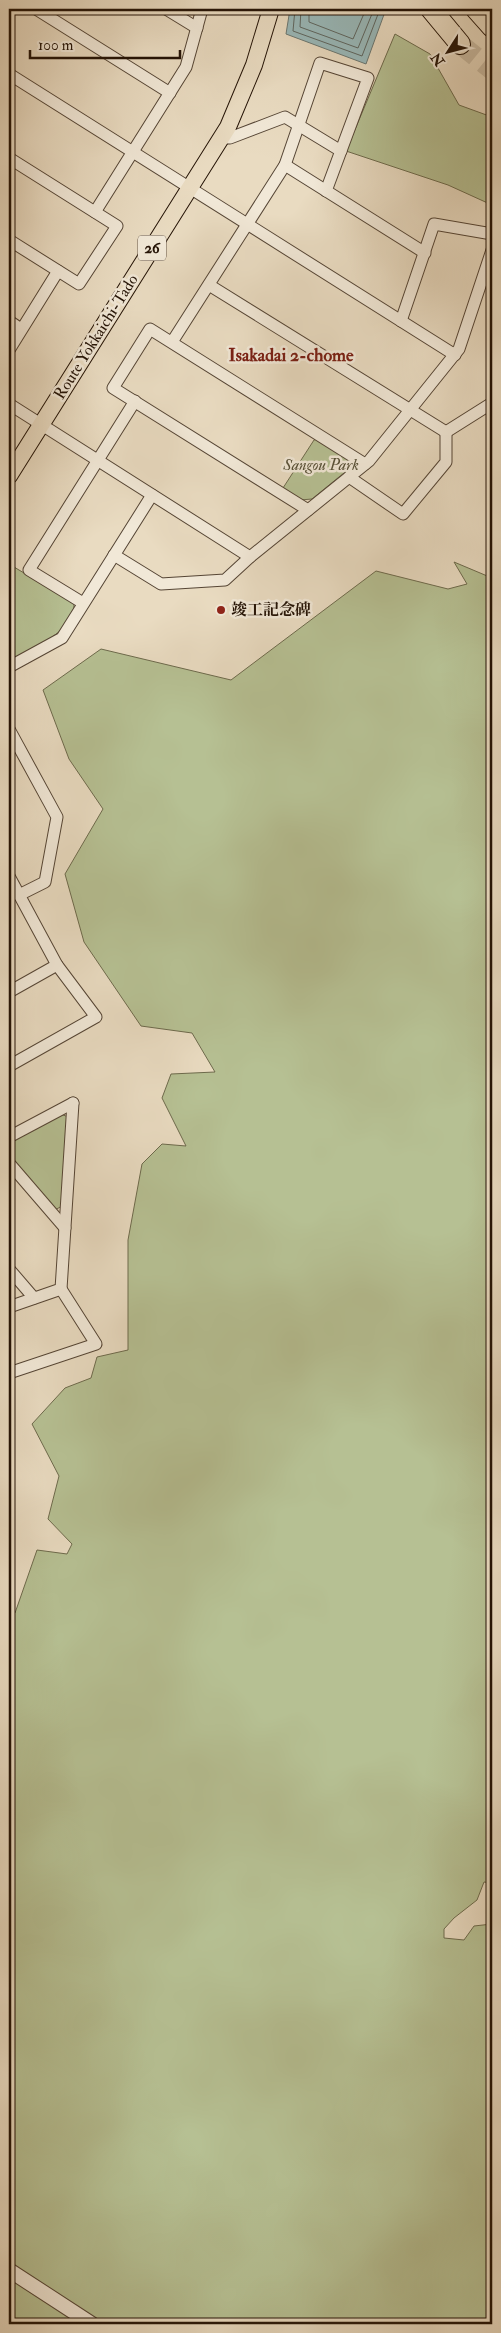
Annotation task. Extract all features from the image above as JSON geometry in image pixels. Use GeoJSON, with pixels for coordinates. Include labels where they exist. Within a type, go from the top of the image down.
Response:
{"type":"FeatureCollection","features":[{"type":"Feature","properties":{"kind":"highway"},"geometry":{"type":"LineString","coordinates":[[431,9],[460,44]]}},
{"type":"Feature","properties":{"kind":"highway"},"geometry":{"type":"LineString","coordinates":[[476,9],[492,27]]}},
{"type":"Feature","properties":{"kind":"main road","name":"Route Yokkaichi-Tado"},"geometry":{"type":"LineString","coordinates":[[9,476],[221,138],[251,73],[271,9]]}},
{"type":"Feature","properties":{"kind":"street"},"geometry":{"type":"LineString","coordinates":[[36,9],[170,93]]}},
{"type":"Feature","properties":{"kind":"street"},"geometry":{"type":"LineString","coordinates":[[166,9],[197,28]]}},
{"type":"Feature","properties":{"kind":"street"},"geometry":{"type":"LineString","coordinates":[[95,212],[186,67],[202,9]]}},
{"type":"Feature","properties":{"kind":"street"},"geometry":{"type":"LineString","coordinates":[[172,342],[285,165],[320,63],[368,78],[326,191]]}},
{"type":"Feature","properties":{"kind":"street"},"geometry":{"type":"LineString","coordinates":[[9,74],[455,355]]}},
{"type":"Feature","properties":{"kind":"street"},"geometry":{"type":"LineString","coordinates":[[221,138],[230,138],[286,117],[341,151]]}},
{"type":"Feature","properties":{"kind":"street"},"geometry":{"type":"LineString","coordinates":[[9,158],[117,226],[79,284],[9,240]]}},
{"type":"Feature","properties":{"kind":"street"},"geometry":{"type":"LineString","coordinates":[[285,165],[425,252]]}},
{"type":"Feature","properties":{"kind":"street"},"geometry":{"type":"LineString","coordinates":[[401,321],[434,224],[492,234]]}},
{"type":"Feature","properties":{"kind":"street"},"geometry":{"type":"LineString","coordinates":[[114,555],[161,584],[220,582],[225,580],[250,557],[365,464],[455,355],[492,250]]}},
{"type":"Feature","properties":{"kind":"street"},"geometry":{"type":"LineString","coordinates":[[9,350],[58,271]]}},
{"type":"Feature","properties":{"kind":"street"},"geometry":{"type":"LineString","coordinates":[[209,285],[446,432]]}},
{"type":"Feature","properties":{"kind":"street"},"geometry":{"type":"LineString","coordinates":[[9,321],[22,329]]}},
{"type":"Feature","properties":{"kind":"street"},"geometry":{"type":"LineString","coordinates":[[308,510],[113,388],[150,328],[365,464]]}},
{"type":"Feature","properties":{"kind":"street"},"geometry":{"type":"LineString","coordinates":[[83,603],[29,570],[135,401]]}},
{"type":"Feature","properties":{"kind":"street"},"geometry":{"type":"LineString","coordinates":[[446,432],[492,403]]}},
{"type":"Feature","properties":{"kind":"street"},"geometry":{"type":"LineString","coordinates":[[9,404],[250,557]]}},
{"type":"Feature","properties":{"kind":"street"},"geometry":{"type":"LineString","coordinates":[[349,477],[403,514],[446,462],[446,432]]}},
{"type":"Feature","properties":{"kind":"street"},"geometry":{"type":"LineString","coordinates":[[9,667],[62,638],[152,495]]}},
{"type":"Feature","properties":{"kind":"street"},"geometry":{"type":"LineString","coordinates":[[9,729],[58,820],[45,882],[19,895]]}},
{"type":"Feature","properties":{"kind":"street"},"geometry":{"type":"LineString","coordinates":[[9,876],[57,966],[96,1017],[9,1066]]}},
{"type":"Feature","properties":{"kind":"street"},"geometry":{"type":"LineString","coordinates":[[9,992],[57,966]]}},
{"type":"Feature","properties":{"kind":"street"},"geometry":{"type":"LineString","coordinates":[[9,1137],[73,1102],[61,1289],[96,1344],[9,1374]]}},
{"type":"Feature","properties":{"kind":"street"},"geometry":{"type":"LineString","coordinates":[[9,1163],[65,1228]]}},
{"type":"Feature","properties":{"kind":"street"},"geometry":{"type":"LineString","coordinates":[[9,1269],[34,1298]]}},
{"type":"Feature","properties":{"kind":"street"},"geometry":{"type":"LineString","coordinates":[[9,1307],[61,1289]]}},
{"type":"Feature","properties":{"kind":"street"},"geometry":{"type":"LineString","coordinates":[[9,2270],[92,2324]]}},
{"type":"Feature","properties":{"kind":"green space"},"geometry":{"type":"Polygon","coordinates":[[[395,34],[430,54],[459,105],[492,117],[492,205],[448,185],[346,151],[395,34]]]}},
{"type":"Feature","properties":{"kind":"green space","name":"Sangou Park"},"geometry":{"type":"Polygon","coordinates":[[[317,439],[351,461],[350,468],[312,499],[300,500],[283,488],[314,440],[317,439]]]}},
{"type":"Feature","properties":{"kind":"green space"},"geometry":{"type":"Polygon","coordinates":[[[454,562],[492,578],[492,1883],[484,1882],[477,1900],[454,1918],[444,1929],[444,1938],[464,1940],[474,1926],[492,1924],[492,2324],[9,2324],[9,1614],[15,1613],[37,1550],[67,1554],[72,1544],[48,1519],[59,1476],[32,1424],[65,1388],[91,1378],[97,1357],[128,1350],[128,1240],[142,1164],[162,1144],[186,1146],[162,1098],[171,1074],[215,1072],[192,1033],[141,1026],[84,942],[65,874],[103,809],[69,759],[43,690],[101,649],[231,680],[376,571],[448,589],[467,584],[454,562]]]}},
{"type":"Feature","properties":{"kind":"green space"},"geometry":{"type":"Polygon","coordinates":[[[9,564],[74,603],[73,613],[68,623],[60,631],[9,661],[9,564]]]}},
{"type":"Feature","properties":{"kind":"green space"},"geometry":{"type":"Polygon","coordinates":[[[61,1114],[68,1117],[62,1206],[55,1210],[9,1155],[9,1142],[61,1114]]]}},
{"type":"Feature","properties":{"kind":"water"},"geometry":{"type":"Polygon","coordinates":[[[290,9],[386,9],[366,64],[286,34],[290,9]]]}},
{"type":"Feature","properties":{"kind":"tunnel"},"geometry":{"type":"LineString","coordinates":[[460,44],[492,70]]}},
{"type":"Feature","properties":{"kind":"place","name":"竣工記念碑"},"geometry":{"type":"Point","coordinates":[221,610]}},
{"type":"Feature","properties":{"kind":"district","name":"Isakadai 2-chome"},"geometry":{"type":"Point","coordinates":[291,355]}}]}
